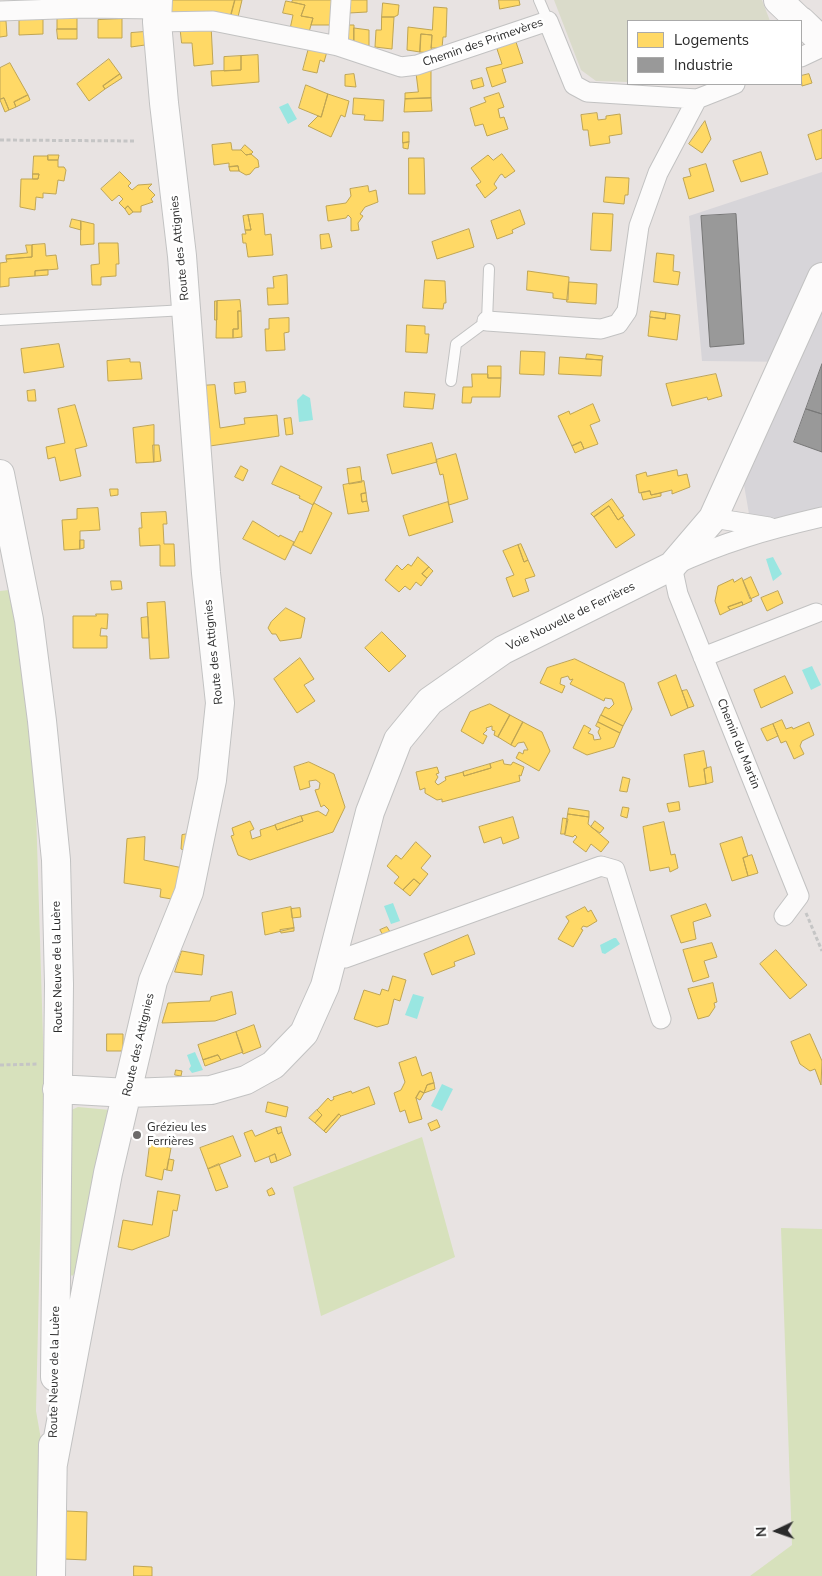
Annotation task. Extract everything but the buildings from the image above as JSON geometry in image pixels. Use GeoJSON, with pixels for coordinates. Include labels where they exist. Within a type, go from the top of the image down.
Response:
{"type":"FeatureCollection","features":[{"type":"Feature","properties":{"kind":"street"},"geometry":{"type":"LineString","coordinates":[[338,46],[341,0]]}},
{"type":"Feature","properties":{"kind":"street"},"geometry":{"type":"LineString","coordinates":[[778,0],[800,20]]}},
{"type":"Feature","properties":{"kind":"street","name":"Chemin des Primevères"},"geometry":{"type":"LineString","coordinates":[[0,11],[85,8],[157,11],[338,46],[401,66],[417,65],[548,21],[574,85],[587,92],[697,99],[732,85]]}},
{"type":"Feature","properties":{"kind":"street","name":"Route des Attignies"},"geometry":{"type":"LineString","coordinates":[[53,1464],[108,1173],[154,982],[189,892],[212,780],[220,703],[206,573],[187,310],[157,11]]}},
{"type":"Feature","properties":{"kind":"street"},"geometry":{"type":"LineString","coordinates":[[802,22],[822,41]]}},
{"type":"Feature","properties":{"kind":"street"},"geometry":{"type":"LineString","coordinates":[[802,57],[822,47]]}},
{"type":"Feature","properties":{"kind":"street"},"geometry":{"type":"LineString","coordinates":[[487,321],[601,329],[618,324],[627,311],[639,226],[658,173],[697,99]]}},
{"type":"Feature","properties":{"kind":"street","name":"Voie Nouvelle de Ferrières"},"geometry":{"type":"LineString","coordinates":[[58,1076],[128,1093],[211,1090],[246,1080],[273,1065],[304,1034],[325,986],[370,812],[398,740],[430,701],[503,650],[672,566],[713,518],[822,277]]}},
{"type":"Feature","properties":{"kind":"street","name":"Route Neuve de la Luère"},"geometry":{"type":"LineString","coordinates":[[0,474],[29,620],[56,860],[58,1076],[53,1464]]}},
{"type":"Feature","properties":{"kind":"street"},"geometry":{"type":"LineString","coordinates":[[713,518],[775,528]]}},
{"type":"Feature","properties":{"kind":"street"},"geometry":{"type":"LineString","coordinates":[[672,566],[717,546],[775,528],[822,518]]}},
{"type":"Feature","properties":{"kind":"street","name":"Chemin du Martin"},"geometry":{"type":"LineString","coordinates":[[672,566],[678,594],[799,896]]}},
{"type":"Feature","properties":{"kind":"street"},"geometry":{"type":"LineString","coordinates":[[703,657],[816,613]]}},
{"type":"Feature","properties":{"kind":"street"},"geometry":{"type":"LineString","coordinates":[[333,955],[345,958],[601,866],[615,870],[660,1019]]}},
{"type":"Feature","properties":{"kind":"street"},"geometry":{"type":"LineString","coordinates":[[784,916],[799,896]]}},
{"type":"Feature","properties":{"kind":"street"},"geometry":{"type":"LineString","coordinates":[[56,1299],[71,1299],[87,1289]]}},
{"type":"Feature","properties":{"kind":"street"},"geometry":{"type":"LineString","coordinates":[[51,1576],[53,1464]]}},
{"type":"Feature","properties":{"kind":"lane"},"geometry":{"type":"LineString","coordinates":[[539,0],[548,21]]}},
{"type":"Feature","properties":{"kind":"lane"},"geometry":{"type":"LineString","coordinates":[[451,381],[456,344],[487,321],[488,269]]}},
{"type":"Feature","properties":{"kind":"lane"},"geometry":{"type":"LineString","coordinates":[[0,320],[187,310]]}},
{"type":"Feature","properties":{"kind":"path"},"geometry":{"type":"LineString","coordinates":[[0,140],[136,141]]}},
{"type":"Feature","properties":{"kind":"path"},"geometry":{"type":"LineString","coordinates":[[799,896],[822,951]]}},
{"type":"Feature","properties":{"kind":"path"},"geometry":{"type":"LineString","coordinates":[[0,1065],[58,1076]]}},
{"type":"Feature","properties":{"kind":"shaded area"},"geometry":{"type":"Polygon","coordinates":[[[822,172],[822,511],[771,521],[749,514],[743,479],[799,362],[702,361],[689,216],[822,172]]]}},
{"type":"Feature","properties":{"kind":"green space"},"geometry":{"type":"Polygon","coordinates":[[[554,0],[762,0],[770,20],[627,20],[627,82],[596,81],[581,70],[554,0]]]}},
{"type":"Feature","properties":{"kind":"green space"},"geometry":{"type":"Polygon","coordinates":[[[9,590],[33,712],[44,1071],[36,1411],[46,1468],[43,1576],[0,1576],[0,591],[9,590]]]}},
{"type":"Feature","properties":{"kind":"green space"},"geometry":{"type":"Polygon","coordinates":[[[78,1107],[110,1110],[75,1273],[72,1276],[69,1272],[69,1111],[78,1107]]]}},
{"type":"Feature","properties":{"kind":"green space"},"geometry":{"type":"Polygon","coordinates":[[[422,1137],[455,1257],[321,1316],[293,1187],[422,1137]]]}},
{"type":"Feature","properties":{"kind":"green space"},"geometry":{"type":"Polygon","coordinates":[[[781,1228],[822,1229],[822,1576],[750,1576],[792,1545],[781,1228]]]}},
{"type":"Feature","properties":{"kind":"water"},"geometry":{"type":"Polygon","coordinates":[[[288,103],[297,119],[288,124],[279,107],[288,103]]]}},
{"type":"Feature","properties":{"kind":"water"},"geometry":{"type":"Polygon","coordinates":[[[303,394],[310,398],[313,420],[299,422],[297,400],[303,394]]]}},
{"type":"Feature","properties":{"kind":"water"},"geometry":{"type":"Polygon","coordinates":[[[773,557],[782,574],[773,581],[766,559],[773,557]]]}},
{"type":"Feature","properties":{"kind":"water"},"geometry":{"type":"Polygon","coordinates":[[[812,666],[821,685],[811,690],[802,670],[812,666]]]}},
{"type":"Feature","properties":{"kind":"water"},"geometry":{"type":"Polygon","coordinates":[[[393,903],[400,921],[391,924],[384,906],[393,903]]]}},
{"type":"Feature","properties":{"kind":"water"},"geometry":{"type":"Polygon","coordinates":[[[614,938],[620,944],[605,954],[602,953],[600,945],[614,938]]]}},
{"type":"Feature","properties":{"kind":"water"},"geometry":{"type":"Polygon","coordinates":[[[413,994],[424,997],[417,1019],[405,1015],[413,994]]]}},
{"type":"Feature","properties":{"kind":"water"},"geometry":{"type":"Polygon","coordinates":[[[195,1052],[203,1070],[192,1073],[189,1069],[191,1066],[187,1055],[195,1052]]]}},
{"type":"Feature","properties":{"kind":"water"},"geometry":{"type":"Polygon","coordinates":[[[442,1084],[453,1089],[442,1111],[431,1106],[442,1084]]]}},
{"type":"Feature","properties":{"kind":"place","name":"Grézieu les Ferrières"},"geometry":{"type":"Point","coordinates":[137,1135]}}]}
